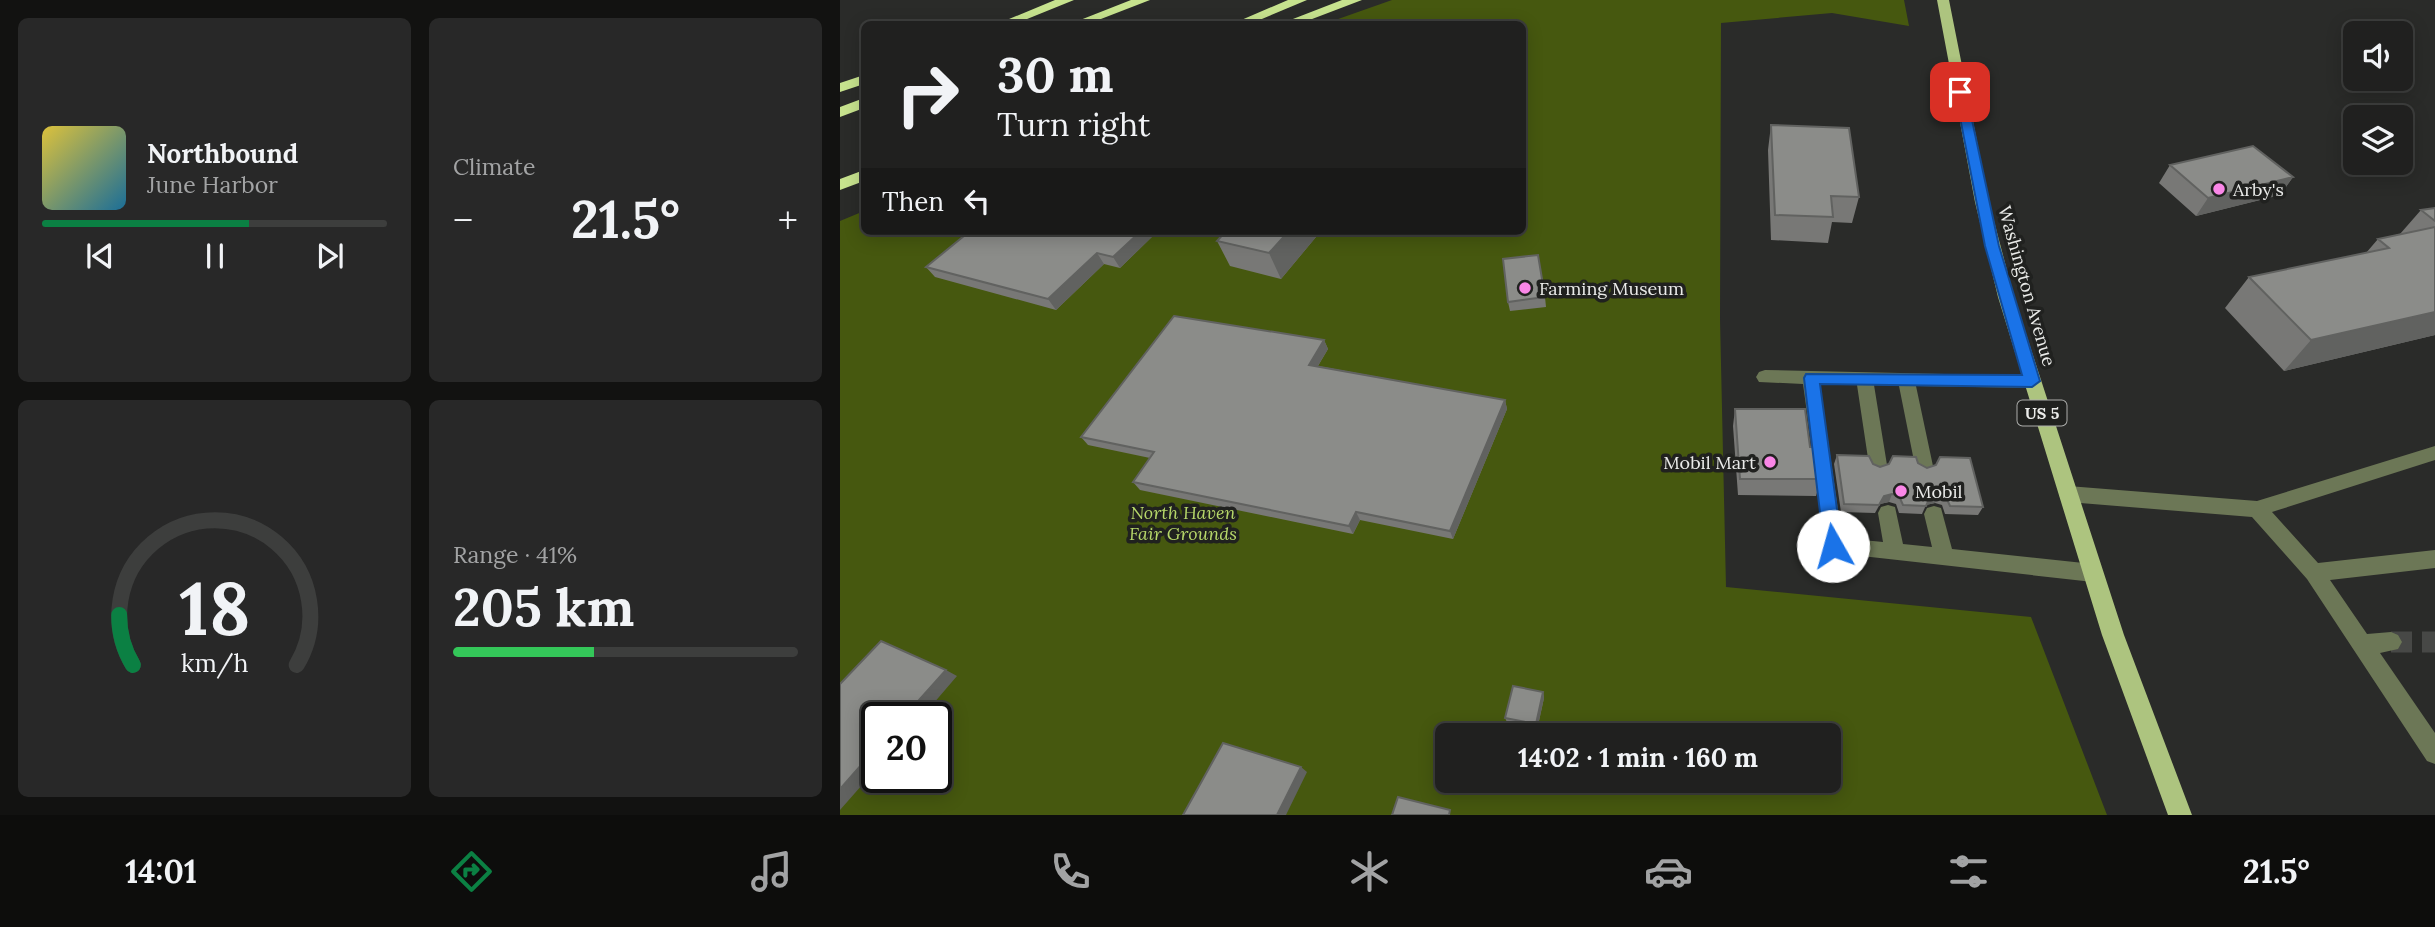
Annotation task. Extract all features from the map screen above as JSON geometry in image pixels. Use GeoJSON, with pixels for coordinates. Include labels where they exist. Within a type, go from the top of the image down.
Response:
{"type":"FeatureCollection","features":[{"type":"Feature","properties":{"kind":"highway"},"geometry":{"type":"LineString","coordinates":[[1012,21],[1067,0]]}},
{"type":"Feature","properties":{"kind":"highway"},"geometry":{"type":"LineString","coordinates":[[1085,21],[1143,0]]}},
{"type":"Feature","properties":{"kind":"highway"},"geometry":{"type":"LineString","coordinates":[[1247,21],[1300,0]]}},
{"type":"Feature","properties":{"kind":"highway"},"geometry":{"type":"LineString","coordinates":[[1296,21],[1355,0]]}},
{"type":"Feature","properties":{"kind":"highway"},"geometry":{"type":"LineString","coordinates":[[840,88],[861,80]]}},
{"type":"Feature","properties":{"kind":"highway"},"geometry":{"type":"LineString","coordinates":[[840,112],[861,104]]}},
{"type":"Feature","properties":{"kind":"highway"},"geometry":{"type":"LineString","coordinates":[[840,185],[861,176]]}},
{"type":"Feature","properties":{"kind":"main road","name":"Washington Avenue"},"geometry":{"type":"LineString","coordinates":[[1943,0],[1982,202],[2032,381],[2093,573],[2179,815]]}},
{"type":"Feature","properties":{"kind":"lane"},"geometry":{"type":"LineString","coordinates":[[1766,377],[2032,381]]}},
{"type":"Feature","properties":{"kind":"lane"},"geometry":{"type":"LineString","coordinates":[[1811,378],[1833,546],[2093,573]]}},
{"type":"Feature","properties":{"kind":"lane"},"geometry":{"type":"LineString","coordinates":[[1864,378],[1878,465]]}},
{"type":"Feature","properties":{"kind":"lane"},"geometry":{"type":"LineString","coordinates":[[1906,379],[1924,466]]}},
{"type":"Feature","properties":{"kind":"lane"},"geometry":{"type":"LineString","coordinates":[[2068,494],[2257,509],[2435,453]]}},
{"type":"Feature","properties":{"kind":"lane"},"geometry":{"type":"LineString","coordinates":[[2257,509],[2314,573],[2363,644],[2426,724],[2435,753]]}},
{"type":"Feature","properties":{"kind":"lane"},"geometry":{"type":"LineString","coordinates":[[1888,513],[1894,552]]}},
{"type":"Feature","properties":{"kind":"lane"},"geometry":{"type":"LineString","coordinates":[[1934,514],[1944,557]]}},
{"type":"Feature","properties":{"kind":"lane"},"geometry":{"type":"LineString","coordinates":[[2314,573],[2435,559]]}},
{"type":"Feature","properties":{"kind":"lane"},"geometry":{"type":"LineString","coordinates":[[2363,644],[2391,642]]}},
{"type":"Feature","properties":{"kind":"green space","name":"North Haven Fair Grounds"},"geometry":{"type":"Polygon","coordinates":[[[1392,0],[1904,0],[1909,26],[1832,13],[1721,23],[1720,319],[1726,587],[2031,617],[2107,815],[840,815],[840,221],[861,212],[861,235],[1526,235],[1526,21],[1332,21],[1392,0]]]}},
{"type":"Feature","properties":{"kind":"building"},"geometry":{"type":"Polygon","coordinates":[[[1771,125],[1849,128],[1859,197],[1831,196],[1833,217],[1775,215],[1771,125]]]}},
{"type":"Feature","properties":{"kind":"building"},"geometry":{"type":"Polygon","coordinates":[[[2253,146],[2293,177],[2208,198],[2170,165],[2253,146]]]}},
{"type":"Feature","properties":{"kind":"building"},"geometry":{"type":"Polygon","coordinates":[[[2435,208],[2435,221],[2421,210],[2435,208]]]}},
{"type":"Feature","properties":{"kind":"building"},"geometry":{"type":"Polygon","coordinates":[[[2435,227],[2435,312],[2311,340],[2249,277],[2389,248],[2378,239],[2435,227]]]}},
{"type":"Feature","properties":{"kind":"building"},"geometry":{"type":"Polygon","coordinates":[[[965,235],[1137,235],[1113,257],[1097,253],[1048,299],[926,267],[965,235]]]}},
{"type":"Feature","properties":{"kind":"building"},"geometry":{"type":"Polygon","coordinates":[[[1222,235],[1285,235],[1269,253],[1217,241],[1222,235]]]}},
{"type":"Feature","properties":{"kind":"building","name":"Farming Museum"},"geometry":{"type":"Polygon","coordinates":[[[1538,255],[1545,297],[1508,302],[1503,259],[1538,255]]]}},
{"type":"Feature","properties":{"kind":"building"},"geometry":{"type":"Polygon","coordinates":[[[1174,316],[1324,340],[1309,365],[1505,400],[1450,531],[1356,512],[1349,526],[1133,482],[1154,452],[1081,437],[1174,316]]]}},
{"type":"Feature","properties":{"kind":"building"},"geometry":{"type":"Polygon","coordinates":[[[1735,409],[1805,409],[1810,447],[1816,447],[1821,479],[1740,479],[1735,409]]]}},
{"type":"Feature","properties":{"kind":"building"},"geometry":{"type":"Polygon","coordinates":[[[1837,455],[1869,456],[1873,464],[1880,467],[1889,464],[1893,456],[1916,457],[1918,463],[1927,468],[1936,465],[1940,457],[1970,458],[1983,507],[1950,506],[1946,497],[1939,495],[1930,497],[1926,506],[1903,505],[1899,496],[1892,494],[1884,496],[1879,505],[1844,504],[1837,455]]]}},
{"type":"Feature","properties":{"kind":"building"},"geometry":{"type":"Polygon","coordinates":[[[881,641],[946,670],[917,702],[861,702],[861,765],[840,789],[840,684],[881,641]]]}},
{"type":"Feature","properties":{"kind":"building"},"geometry":{"type":"Polygon","coordinates":[[[1513,686],[1543,692],[1536,723],[1505,718],[1513,686]]]}},
{"type":"Feature","properties":{"kind":"building"},"geometry":{"type":"Polygon","coordinates":[[[1223,743],[1301,767],[1277,815],[1183,815],[1223,743]]]}},
{"type":"Feature","properties":{"kind":"building"},"geometry":{"type":"Polygon","coordinates":[[[1398,797],[1450,810],[1449,815],[1392,815],[1398,797]]]}},
{"type":"Feature","properties":{"kind":"tunnel"},"geometry":{"type":"LineString","coordinates":[[2391,642],[2435,642]]}},
{"type":"Feature","properties":{"kind":"place","name":"Arby's"},"geometry":{"type":"Point","coordinates":[2219,189]}},
{"type":"Feature","properties":{"kind":"place","name":"Farming Museum"},"geometry":{"type":"Point","coordinates":[1525,288]}},
{"type":"Feature","properties":{"kind":"place","name":"Mobil Mart"},"geometry":{"type":"Point","coordinates":[1770,462]}},
{"type":"Feature","properties":{"kind":"place","name":"Mobil"},"geometry":{"type":"Point","coordinates":[1901,491]}},
{"type":"Feature","properties":{"kind":"route"},"geometry":{"type":"LineString","coordinates":[[1833,546],[1811,378],[2032,381],[1992,246],[1960,92]]}}]}
